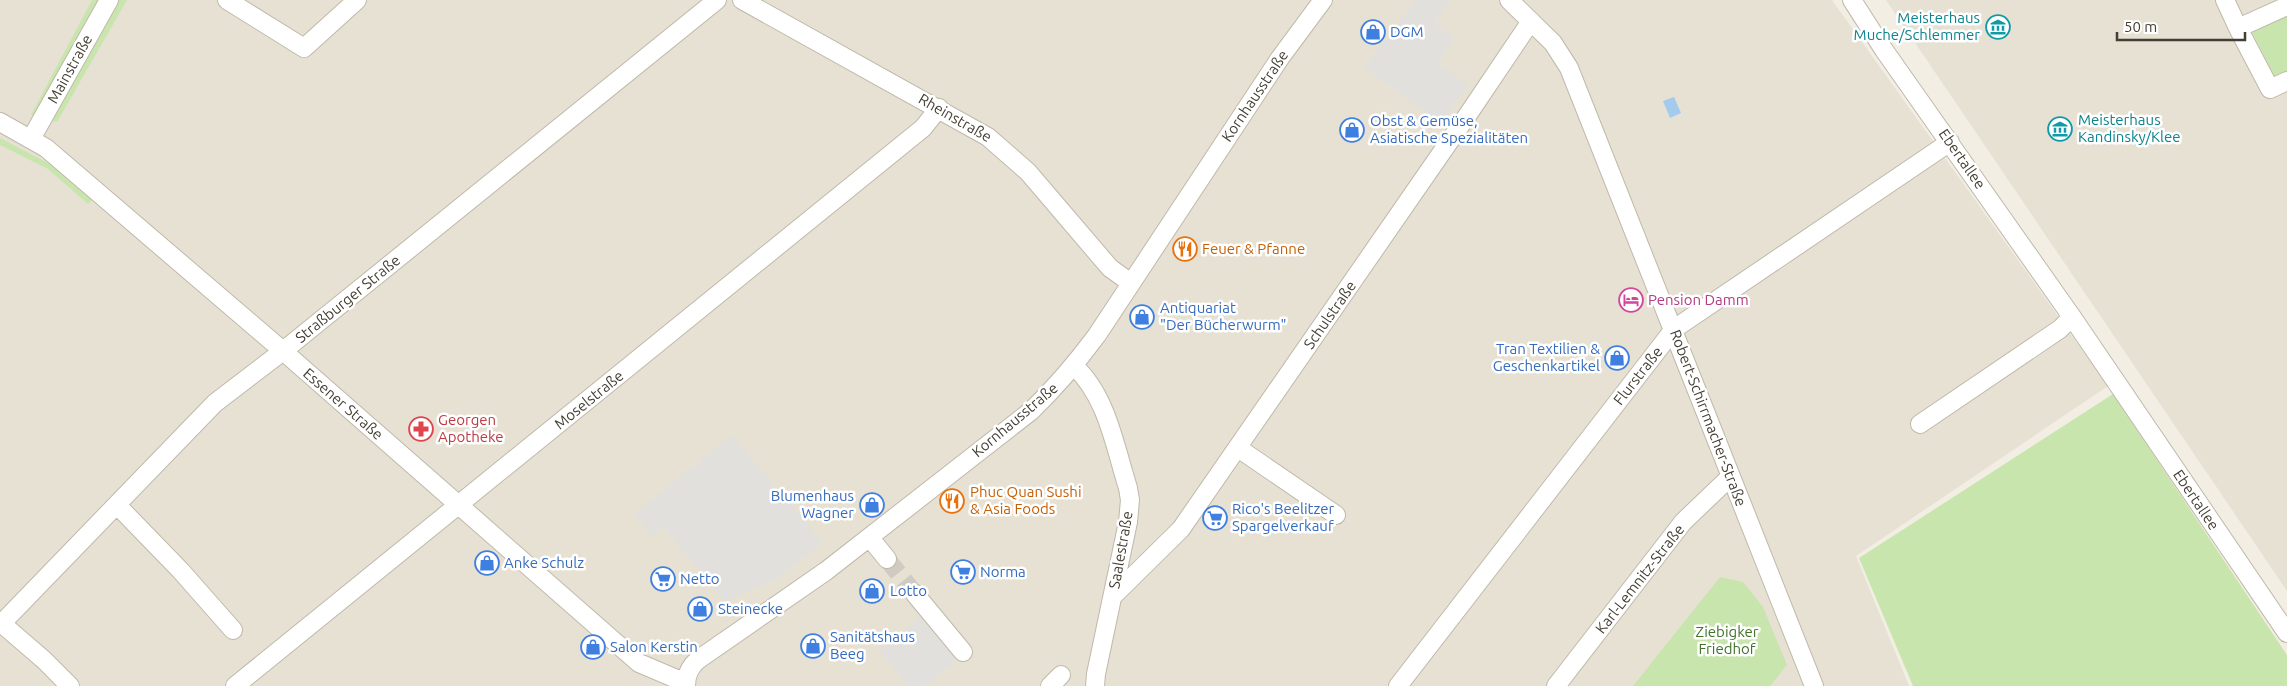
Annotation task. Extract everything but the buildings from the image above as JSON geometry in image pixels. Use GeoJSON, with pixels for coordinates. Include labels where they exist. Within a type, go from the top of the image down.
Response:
{"type":"FeatureCollection","features":[{"type":"Feature","properties":{"kind":"street","name":"Mainstraße"},"geometry":{"type":"LineString","coordinates":[[31,138],[109,0]]}},
{"type":"Feature","properties":{"kind":"street"},"geometry":{"type":"LineString","coordinates":[[228,0],[304,48],[357,0]]}},
{"type":"Feature","properties":{"kind":"street","name":"Straßburger Straße"},"geometry":{"type":"LineString","coordinates":[[1,622],[215,403],[283,351],[718,0]]}},
{"type":"Feature","properties":{"kind":"street","name":"Rheinstraße"},"geometry":{"type":"LineString","coordinates":[[742,0],[939,108],[1002,147],[1028,172],[1110,268],[1132,283]]}},
{"type":"Feature","properties":{"kind":"street","name":"Kornhausstraße"},"geometry":{"type":"LineString","coordinates":[[683,685],[688,672],[699,659],[776,607],[870,538],[1031,410],[1074,366],[1132,283],[1280,58],[1323,0]]}},
{"type":"Feature","properties":{"kind":"street","name":"Robert-Schirrmacher-Straße"},"geometry":{"type":"LineString","coordinates":[[1508,0],[1553,43],[1569,68],[1814,686]]}},
{"type":"Feature","properties":{"kind":"street","name":"Ebertallee"},"geometry":{"type":"LineString","coordinates":[[1852,0],[1884,50],[2072,317],[2287,634]]}},
{"type":"Feature","properties":{"kind":"street"},"geometry":{"type":"LineString","coordinates":[[2224,0],[2270,89],[2287,81]]}},
{"type":"Feature","properties":{"kind":"street"},"geometry":{"type":"LineString","coordinates":[[2238,28],[2287,6]]}},
{"type":"Feature","properties":{"kind":"street","name":"Schulstraße"},"geometry":{"type":"LineString","coordinates":[[1113,596],[1181,529],[1530,22]]}},
{"type":"Feature","properties":{"kind":"street","name":"Moselstraße"},"geometry":{"type":"LineString","coordinates":[[235,686],[924,128],[939,108]]}},
{"type":"Feature","properties":{"kind":"street","name":"Essener Straße"},"geometry":{"type":"LineString","coordinates":[[0,122],[46,148],[283,351],[639,663],[683,685]]}},
{"type":"Feature","properties":{"kind":"street","name":"Flurstraße"},"geometry":{"type":"LineString","coordinates":[[1398,686],[1674,329],[1950,142]]}},
{"type":"Feature","properties":{"kind":"street"},"geometry":{"type":"LineString","coordinates":[[1920,424],[2060,330],[2072,317]]}},
{"type":"Feature","properties":{"kind":"street","name":"Saalestraße"},"geometry":{"type":"LineString","coordinates":[[1074,366],[1085,376],[1094,389],[1128,488],[1130,511],[1095,686]]}},
{"type":"Feature","properties":{"kind":"street"},"geometry":{"type":"LineString","coordinates":[[1238,448],[1336,515]]}},
{"type":"Feature","properties":{"kind":"street","name":"Karl-Lemnitz-Straße"},"geometry":{"type":"LineString","coordinates":[[1556,686],[1683,522],[1730,477]]}},
{"type":"Feature","properties":{"kind":"street"},"geometry":{"type":"LineString","coordinates":[[117,505],[181,571],[233,630]]}},
{"type":"Feature","properties":{"kind":"street"},"geometry":{"type":"LineString","coordinates":[[870,538],[887,559]]}},
{"type":"Feature","properties":{"kind":"street"},"geometry":{"type":"LineString","coordinates":[[915,594],[963,652]]}},
{"type":"Feature","properties":{"kind":"street"},"geometry":{"type":"LineString","coordinates":[[1,622],[70,686]]}},
{"type":"Feature","properties":{"kind":"shaded area"},"geometry":{"type":"Polygon","coordinates":[[[0,0],[1832,0],[2108,386],[1856,556],[1909,686],[0,686],[0,0]]]}},
{"type":"Feature","properties":{"kind":"shaded area"},"geometry":{"type":"Polygon","coordinates":[[[1416,0],[1451,0],[1435,22],[1454,38],[1438,64],[1468,85],[1442,123],[1364,68],[1416,0]]]}},
{"type":"Feature","properties":{"kind":"shaded area"},"geometry":{"type":"Polygon","coordinates":[[[1886,0],[2287,0],[2287,591],[1886,0]]]}},
{"type":"Feature","properties":{"kind":"shaded area","name":"Netto"},"geometry":{"type":"Polygon","coordinates":[[[732,435],[823,543],[776,579],[724,601],[713,588],[720,581],[714,573],[706,579],[663,527],[651,536],[634,514],[732,435]]]}},
{"type":"Feature","properties":{"kind":"shaded area"},"geometry":{"type":"Polygon","coordinates":[[[924,614],[959,658],[925,686],[908,686],[879,651],[924,614]]]}},
{"type":"Feature","properties":{"kind":"green space"},"geometry":{"type":"Polygon","coordinates":[[[92,0],[127,0],[57,122],[31,115],[92,0]]]}},
{"type":"Feature","properties":{"kind":"green space"},"geometry":{"type":"Polygon","coordinates":[[[2287,15],[2287,74],[2276,79],[2252,32],[2287,15]]]}},
{"type":"Feature","properties":{"kind":"green space"},"geometry":{"type":"Polygon","coordinates":[[[0,138],[50,164],[92,200],[88,204],[48,169],[0,145],[0,138]]]}},
{"type":"Feature","properties":{"kind":"green space"},"geometry":{"type":"Polygon","coordinates":[[[2113,394],[2287,655],[2287,686],[1913,686],[1859,558],[2113,394]]]}},
{"type":"Feature","properties":{"kind":"green space","name":"Ziebigker Friedhof"},"geometry":{"type":"Polygon","coordinates":[[[1720,577],[1743,582],[1763,607],[1787,665],[1770,686],[1633,686],[1720,577]]]}},
{"type":"Feature","properties":{"kind":"water"},"geometry":{"type":"Polygon","coordinates":[[[1674,97],[1681,113],[1670,118],[1663,101],[1674,97]]]}},
{"type":"Feature","properties":{"kind":"tunnel"},"geometry":{"type":"LineString","coordinates":[[887,559],[915,594]]}},
{"type":"Feature","properties":{"kind":"place","name":"Meisterhaus Muche/Schlemmer"},"geometry":{"type":"Point","coordinates":[1998,27]}},
{"type":"Feature","properties":{"kind":"place","name":"DGM"},"geometry":{"type":"Point","coordinates":[1373,32]}},
{"type":"Feature","properties":{"kind":"place","name":"Meisterhaus Kandinsky/Klee"},"geometry":{"type":"Point","coordinates":[2060,129]}},
{"type":"Feature","properties":{"kind":"place","name":"Obst & Gemüse, Asiatische Spezialitäten"},"geometry":{"type":"Point","coordinates":[1352,130]}},
{"type":"Feature","properties":{"kind":"place","name":"Feuer & Pfanne"},"geometry":{"type":"Point","coordinates":[1185,249]}},
{"type":"Feature","properties":{"kind":"place","name":"Pension Damm"},"geometry":{"type":"Point","coordinates":[1631,300]}},
{"type":"Feature","properties":{"kind":"place","name":"Antiquariat \"Der Bücherwurm\""},"geometry":{"type":"Point","coordinates":[1142,317]}},
{"type":"Feature","properties":{"kind":"place","name":"Tran Textilien & Geschenkartikel"},"geometry":{"type":"Point","coordinates":[1617,358]}},
{"type":"Feature","properties":{"kind":"place","name":"Georgen Apotheke"},"geometry":{"type":"Point","coordinates":[421,429]}},
{"type":"Feature","properties":{"kind":"place","name":"Phuc Quan Sushi & Asia Foods"},"geometry":{"type":"Point","coordinates":[952,501]}},
{"type":"Feature","properties":{"kind":"place","name":"Blumenhaus Wagner"},"geometry":{"type":"Point","coordinates":[872,505]}},
{"type":"Feature","properties":{"kind":"place","name":"Rico's Beelitzer Spargelverkauf"},"geometry":{"type":"Point","coordinates":[1215,518]}},
{"type":"Feature","properties":{"kind":"place","name":"Anke Schulz"},"geometry":{"type":"Point","coordinates":[487,563]}},
{"type":"Feature","properties":{"kind":"place","name":"Norma"},"geometry":{"type":"Point","coordinates":[963,572]}},
{"type":"Feature","properties":{"kind":"place","name":"Netto"},"geometry":{"type":"Point","coordinates":[663,579]}},
{"type":"Feature","properties":{"kind":"place","name":"Lotto"},"geometry":{"type":"Point","coordinates":[872,591]}},
{"type":"Feature","properties":{"kind":"place","name":"Steinecke"},"geometry":{"type":"Point","coordinates":[700,609]}},
{"type":"Feature","properties":{"kind":"place","name":"Sanitätshaus Beeg"},"geometry":{"type":"Point","coordinates":[813,646]}},
{"type":"Feature","properties":{"kind":"place","name":"Salon Kerstin"},"geometry":{"type":"Point","coordinates":[593,647]}}]}
